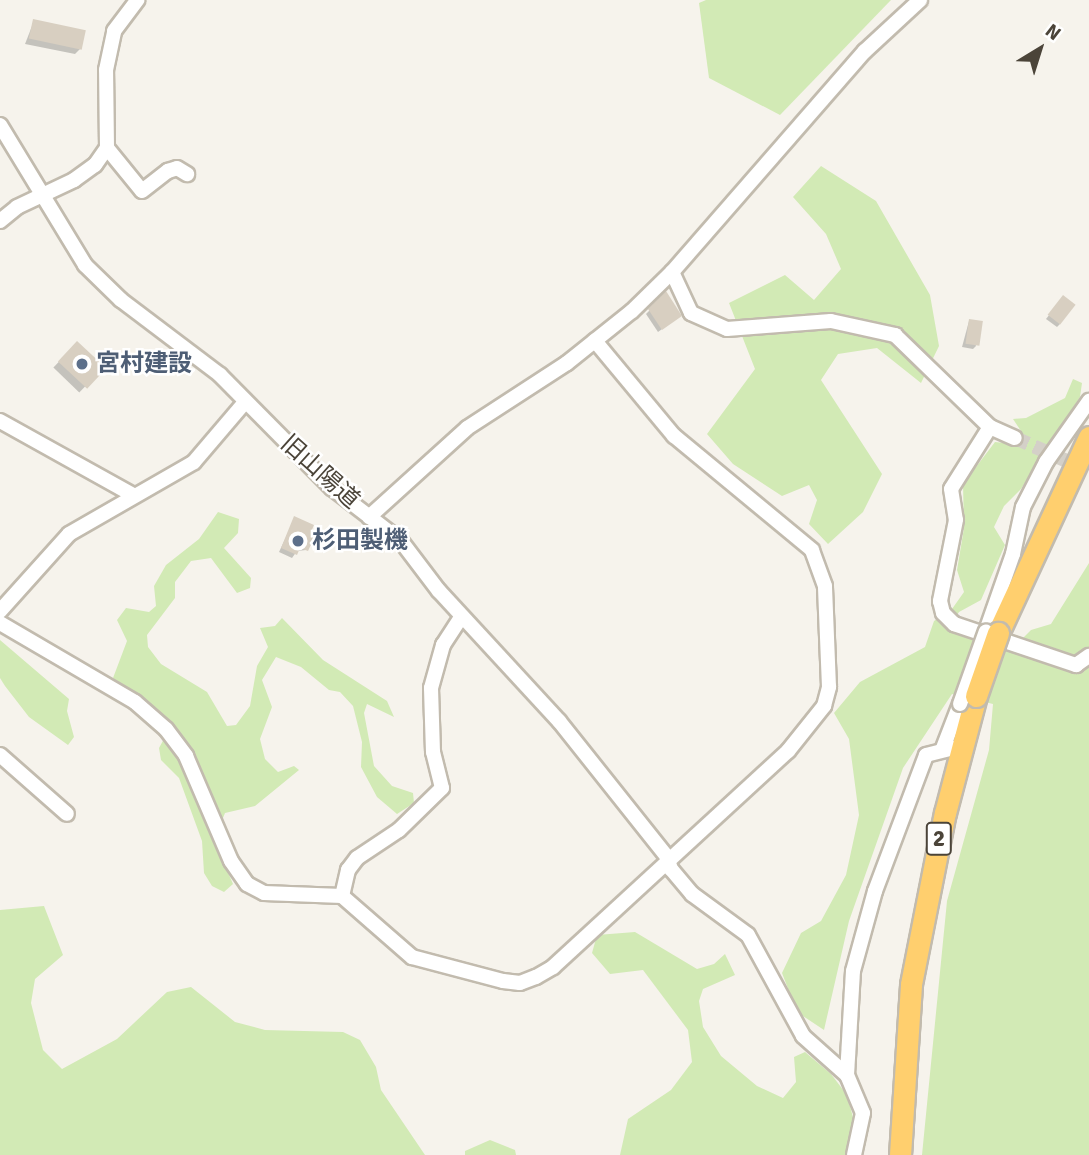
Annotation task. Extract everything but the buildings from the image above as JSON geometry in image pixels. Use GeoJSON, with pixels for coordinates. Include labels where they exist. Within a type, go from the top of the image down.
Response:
{"type":"FeatureCollection","features":[{"type":"Feature","properties":{"kind":"highway","name":"2"},"geometry":{"type":"LineString","coordinates":[[900,1155],[911,984],[952,747],[992,632],[1089,437]]}},
{"type":"Feature","properties":{"kind":"street"},"geometry":{"type":"LineString","coordinates":[[0,221],[41,195],[74,180],[95,165],[107,148],[106,70],[114,31],[137,0]]}},
{"type":"Feature","properties":{"kind":"street"},"geometry":{"type":"LineString","coordinates":[[369,517],[467,428],[595,341],[672,272],[865,51],[920,0]]}},
{"type":"Feature","properties":{"kind":"street","name":"旧山陽道"},"geometry":{"type":"LineString","coordinates":[[0,125],[85,264],[245,402],[332,488],[401,541],[461,617],[559,721],[667,857],[671,869],[692,894],[748,935],[765,974],[803,1036],[847,1075]]}},
{"type":"Feature","properties":{"kind":"street"},"geometry":{"type":"LineString","coordinates":[[107,148],[142,191],[168,171],[177,168],[187,174]]}},
{"type":"Feature","properties":{"kind":"street"},"geometry":{"type":"LineString","coordinates":[[672,272],[691,313],[727,329],[831,321],[895,335],[990,428],[1015,438]]}},
{"type":"Feature","properties":{"kind":"street"},"geometry":{"type":"LineString","coordinates":[[0,623],[135,702],[166,729],[186,756],[231,861],[247,884],[264,893],[342,896],[412,957],[520,983],[553,967],[667,857],[788,751],[824,706],[830,652],[825,586],[819,561],[801,537],[674,436],[595,341]]}},
{"type":"Feature","properties":{"kind":"street"},"geometry":{"type":"LineString","coordinates":[[992,632],[1023,507],[1045,462],[1089,401]]}},
{"type":"Feature","properties":{"kind":"street"},"geometry":{"type":"LineString","coordinates":[[0,611],[69,534],[133,495],[173,478],[194,462],[245,402]]}},
{"type":"Feature","properties":{"kind":"street"},"geometry":{"type":"LineString","coordinates":[[0,421],[133,495]]}},
{"type":"Feature","properties":{"kind":"street"},"geometry":{"type":"LineString","coordinates":[[990,428],[951,489],[956,520],[940,601],[943,613],[954,624],[1076,664],[1089,656]]}},
{"type":"Feature","properties":{"kind":"street"},"geometry":{"type":"LineString","coordinates":[[342,896],[345,877],[357,858],[399,830],[442,788],[433,752],[431,688],[443,645],[461,617]]}},
{"type":"Feature","properties":{"kind":"street"},"geometry":{"type":"LineString","coordinates":[[854,1155],[863,1112],[847,1075],[846,1029],[853,971],[875,891],[926,755],[952,747]]}},
{"type":"Feature","properties":{"kind":"street"},"geometry":{"type":"LineString","coordinates":[[0,755],[67,814]]}},
{"type":"Feature","properties":{"kind":"green space"},"geometry":{"type":"Polygon","coordinates":[[[706,0],[891,0],[780,115],[709,78],[699,3],[706,0]]]}},
{"type":"Feature","properties":{"kind":"green space"},"geometry":{"type":"Polygon","coordinates":[[[821,166],[876,201],[930,295],[939,346],[921,383],[877,348],[838,354],[821,380],[882,474],[863,512],[828,544],[809,524],[817,500],[809,485],[782,496],[733,464],[707,434],[755,369],[729,303],[785,275],[814,300],[841,269],[826,234],[793,197],[821,166]]]}},
{"type":"Feature","properties":{"kind":"green space"},"geometry":{"type":"Polygon","coordinates":[[[1073,379],[1082,383],[1080,397],[1021,489],[1004,506],[994,527],[1005,545],[981,600],[959,612],[951,625],[969,638],[1009,652],[1031,630],[1051,624],[1089,563],[1089,1155],[922,1155],[947,901],[989,750],[993,704],[952,694],[903,768],[849,921],[824,1030],[797,1012],[782,973],[801,933],[821,921],[846,875],[859,815],[849,739],[834,713],[860,682],[925,647],[934,621],[952,609],[964,592],[957,570],[964,528],[963,484],[995,442],[1014,444],[1021,431],[1013,419],[1026,418],[1065,398],[1073,379]]]}},
{"type":"Feature","properties":{"kind":"green space"},"geometry":{"type":"Polygon","coordinates":[[[218,512],[239,519],[238,533],[224,548],[251,578],[250,588],[237,593],[211,558],[191,561],[175,582],[175,598],[147,635],[148,647],[161,664],[207,692],[227,726],[236,725],[250,706],[257,666],[268,647],[260,628],[275,626],[282,618],[323,660],[387,701],[394,717],[367,704],[364,713],[374,766],[392,786],[413,793],[414,803],[397,814],[377,797],[361,767],[362,742],[353,706],[340,692],[329,690],[301,667],[276,657],[262,680],[272,707],[260,739],[265,759],[278,772],[294,766],[299,770],[255,806],[225,813],[214,840],[233,884],[224,892],[212,886],[204,873],[202,841],[179,778],[161,760],[159,748],[171,726],[113,678],[127,641],[117,620],[126,608],[149,612],[156,606],[154,586],[166,565],[199,539],[218,512]]]}},
{"type":"Feature","properties":{"kind":"green space"},"geometry":{"type":"Polygon","coordinates":[[[0,640],[69,699],[67,711],[74,737],[68,745],[29,717],[5,686],[0,678],[0,640]]]}},
{"type":"Feature","properties":{"kind":"green space"},"geometry":{"type":"Polygon","coordinates":[[[44,906],[63,955],[35,979],[31,1003],[43,1050],[62,1069],[117,1039],[167,992],[191,987],[235,1022],[265,1030],[343,1032],[360,1040],[376,1067],[381,1090],[425,1155],[0,1155],[0,910],[44,906]]]}},
{"type":"Feature","properties":{"kind":"green space"},"geometry":{"type":"Polygon","coordinates":[[[635,932],[697,969],[714,964],[725,954],[735,975],[703,989],[699,1001],[703,1027],[721,1056],[757,1086],[783,1098],[796,1082],[794,1057],[805,1052],[831,1074],[847,1095],[854,1121],[845,1155],[620,1155],[628,1119],[671,1090],[692,1062],[688,1030],[643,970],[610,974],[592,953],[597,935],[635,932]]]}},
{"type":"Feature","properties":{"kind":"green space"},"geometry":{"type":"Polygon","coordinates":[[[490,1140],[515,1150],[516,1155],[465,1155],[465,1151],[490,1140]]]}},
{"type":"Feature","properties":{"kind":"tunnel"},"geometry":{"type":"LineString","coordinates":[[1015,438],[1089,471]]}},
{"type":"Feature","properties":{"kind":"place","name":"宮村建設"},"geometry":{"type":"Point","coordinates":[82,364]}},
{"type":"Feature","properties":{"kind":"place","name":"杉田製機"},"geometry":{"type":"Point","coordinates":[298,541]}}]}
